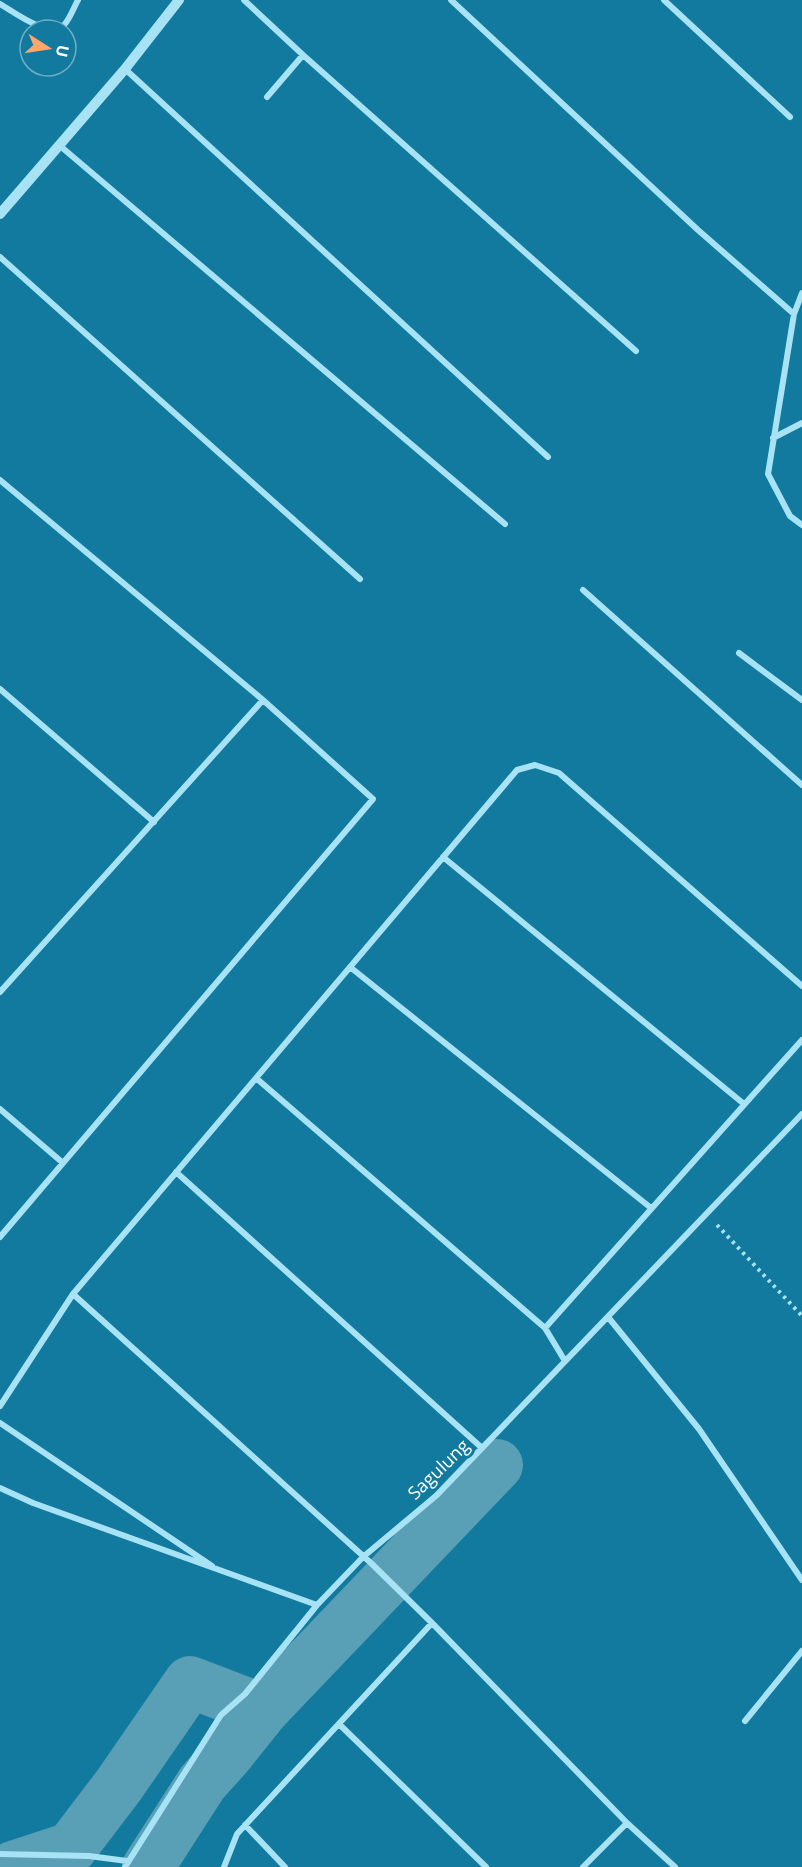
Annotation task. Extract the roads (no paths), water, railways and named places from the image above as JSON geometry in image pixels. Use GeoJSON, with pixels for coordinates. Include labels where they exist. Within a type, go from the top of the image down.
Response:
{"type":"FeatureCollection","features":[{"type":"Feature","properties":{"kind":"street"},"geometry":{"type":"LineString","coordinates":[[0,4],[34,25],[54,29],[63,25],[78,0]]}},
{"type":"Feature","properties":{"kind":"street"},"geometry":{"type":"LineString","coordinates":[[0,214],[125,69],[178,0]]}},
{"type":"Feature","properties":{"kind":"street"},"geometry":{"type":"LineString","coordinates":[[244,0],[636,351]]}},
{"type":"Feature","properties":{"kind":"street"},"geometry":{"type":"LineString","coordinates":[[451,0],[698,230],[794,314]]}},
{"type":"Feature","properties":{"kind":"street"},"geometry":{"type":"LineString","coordinates":[[664,0],[790,117]]}},
{"type":"Feature","properties":{"kind":"street"},"geometry":{"type":"LineString","coordinates":[[267,97],[303,55]]}},
{"type":"Feature","properties":{"kind":"street"},"geometry":{"type":"LineString","coordinates":[[125,69],[548,457]]}},
{"type":"Feature","properties":{"kind":"street"},"geometry":{"type":"LineString","coordinates":[[58,145],[505,524]]}},
{"type":"Feature","properties":{"kind":"street"},"geometry":{"type":"LineString","coordinates":[[0,257],[360,579]]}},
{"type":"Feature","properties":{"kind":"street"},"geometry":{"type":"LineString","coordinates":[[802,293],[794,314],[772,438],[768,474],[790,516],[802,525]]}},
{"type":"Feature","properties":{"kind":"street"},"geometry":{"type":"LineString","coordinates":[[772,438],[802,423]]}},
{"type":"Feature","properties":{"kind":"street"},"geometry":{"type":"LineString","coordinates":[[0,480],[263,700],[373,799],[0,1237]]}},
{"type":"Feature","properties":{"kind":"street"},"geometry":{"type":"LineString","coordinates":[[583,590],[802,785]]}},
{"type":"Feature","properties":{"kind":"street"},"geometry":{"type":"LineString","coordinates":[[739,653],[802,700]]}},
{"type":"Feature","properties":{"kind":"street"},"geometry":{"type":"LineString","coordinates":[[0,689],[154,822]]}},
{"type":"Feature","properties":{"kind":"street"},"geometry":{"type":"LineString","coordinates":[[0,992],[263,700]]}},
{"type":"Feature","properties":{"kind":"street"},"geometry":{"type":"LineString","coordinates":[[0,1406],[73,1294],[517,770],[535,765],[559,773],[802,986]]}},
{"type":"Feature","properties":{"kind":"street"},"geometry":{"type":"LineString","coordinates":[[443,857],[744,1104]]}},
{"type":"Feature","properties":{"kind":"street"},"geometry":{"type":"LineString","coordinates":[[350,967],[651,1208]]}},
{"type":"Feature","properties":{"kind":"street"},"geometry":{"type":"LineString","coordinates":[[545,1328],[802,1040]]}},
{"type":"Feature","properties":{"kind":"street"},"geometry":{"type":"LineString","coordinates":[[256,1078],[545,1328],[565,1361]]}},
{"type":"Feature","properties":{"kind":"street"},"geometry":{"type":"LineString","coordinates":[[0,1109],[63,1163]]}},
{"type":"Feature","properties":{"kind":"street","name":"Sagulung"},"geometry":{"type":"LineString","coordinates":[[126,1864],[221,1714],[245,1694],[317,1605],[363,1557],[437,1495],[802,1114]]}},
{"type":"Feature","properties":{"kind":"street"},"geometry":{"type":"LineString","coordinates":[[176,1172],[482,1448]]}},
{"type":"Feature","properties":{"kind":"street"},"geometry":{"type":"LineString","coordinates":[[73,1294],[372,1564],[627,1823],[675,1867]]}},
{"type":"Feature","properties":{"kind":"street"},"geometry":{"type":"LineString","coordinates":[[608,1317],[699,1428],[802,1580]]}},
{"type":"Feature","properties":{"kind":"street"},"geometry":{"type":"LineString","coordinates":[[0,1423],[219,1571]]}},
{"type":"Feature","properties":{"kind":"street"},"geometry":{"type":"LineString","coordinates":[[0,1488],[33,1503],[317,1605]]}},
{"type":"Feature","properties":{"kind":"street"},"geometry":{"type":"LineString","coordinates":[[224,1867],[237,1834],[432,1623]]}},
{"type":"Feature","properties":{"kind":"street"},"geometry":{"type":"LineString","coordinates":[[745,1721],[802,1651]]}},
{"type":"Feature","properties":{"kind":"street"},"geometry":{"type":"LineString","coordinates":[[339,1724],[486,1867]]}},
{"type":"Feature","properties":{"kind":"street"},"geometry":{"type":"LineString","coordinates":[[583,1867],[627,1823]]}},
{"type":"Feature","properties":{"kind":"street"},"geometry":{"type":"LineString","coordinates":[[245,1825],[285,1867]]}},
{"type":"Feature","properties":{"kind":"street"},"geometry":{"type":"LineString","coordinates":[[0,1854],[89,1856],[126,1864]]}},
{"type":"Feature","properties":{"kind":"waterway"},"geometry":{"type":"LineString","coordinates":[[263,1710],[497,1465]]}},
{"type":"Feature","properties":{"kind":"waterway"},"geometry":{"type":"LineString","coordinates":[[13,1867],[71,1848],[119,1785],[190,1682],[263,1710],[202,1783],[148,1867]]}}]}
